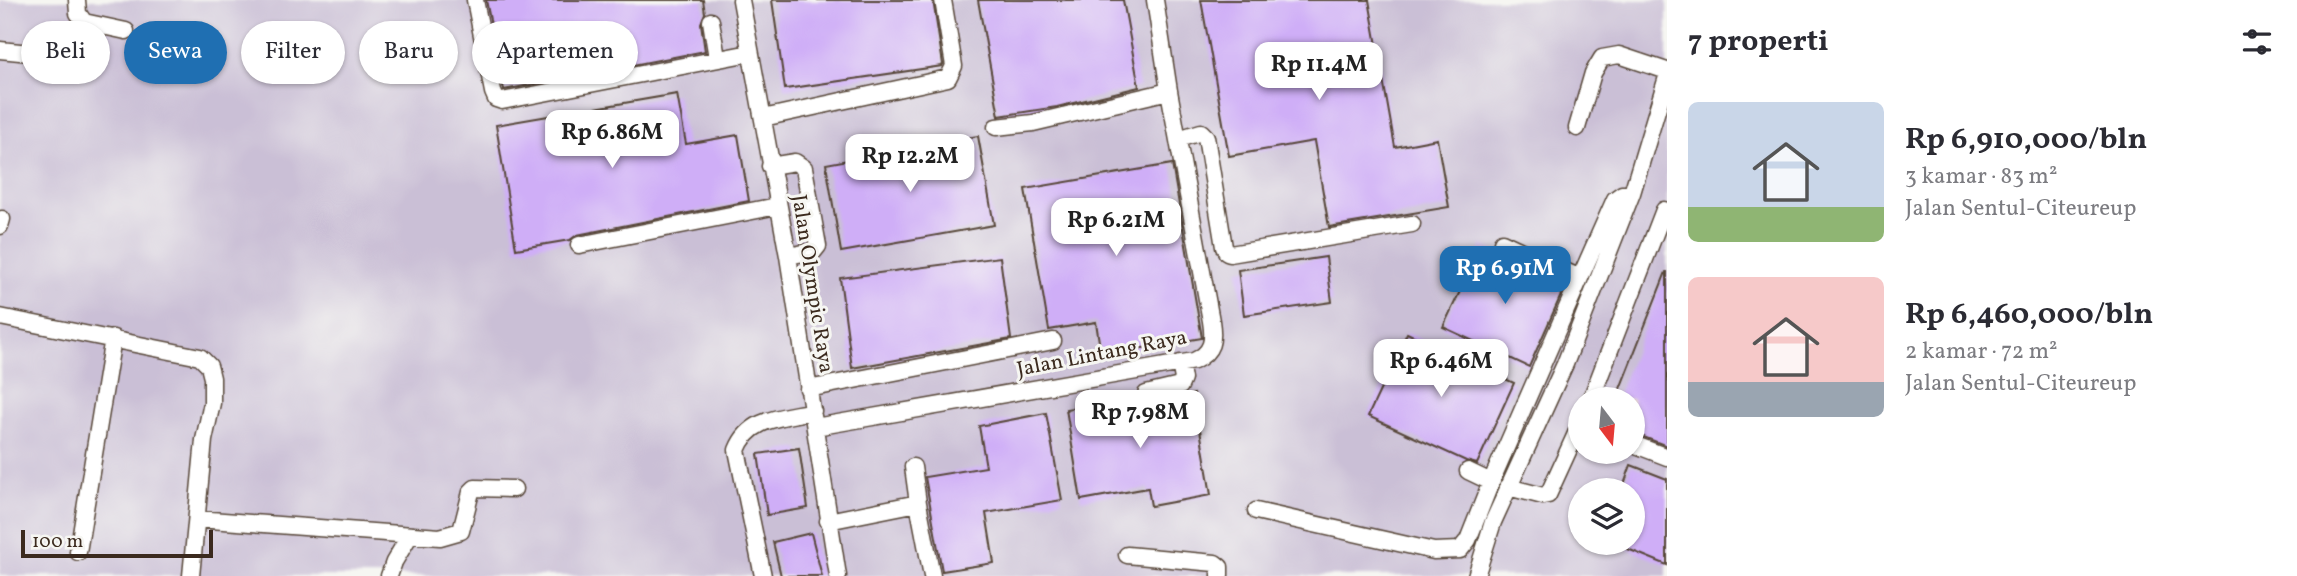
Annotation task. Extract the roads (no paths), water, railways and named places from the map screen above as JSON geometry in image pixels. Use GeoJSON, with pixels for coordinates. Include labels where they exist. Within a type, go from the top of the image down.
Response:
{"type":"FeatureCollection","features":[{"type":"Feature","properties":{"kind":"street"},"geometry":{"type":"LineString","coordinates":[[77,0],[78,13],[84,22],[124,32]]}},
{"type":"Feature","properties":{"kind":"street"},"geometry":{"type":"LineString","coordinates":[[475,0],[493,92],[496,99],[502,101],[750,53]]}},
{"type":"Feature","properties":{"kind":"street","name":"Jalan Olympic Raya"},"geometry":{"type":"LineString","coordinates":[[741,0],[788,256],[838,576]]}},
{"type":"Feature","properties":{"kind":"street"},"geometry":{"type":"LineString","coordinates":[[763,118],[948,78],[954,66],[943,0]]}},
{"type":"Feature","properties":{"kind":"street","name":"Jalan Lintang Raya"},"geometry":{"type":"LineString","coordinates":[[763,576],[737,450],[753,427],[764,422],[814,419],[1180,363],[1206,354],[1212,346],[1213,334],[1155,0]]}},
{"type":"Feature","properties":{"kind":"street"},"geometry":{"type":"LineString","coordinates":[[711,21],[717,58]]}},
{"type":"Feature","properties":{"kind":"street"},"geometry":{"type":"LineString","coordinates":[[0,50],[21,52]]}},
{"type":"Feature","properties":{"kind":"street"},"geometry":{"type":"LineString","coordinates":[[1577,128],[1592,73],[1602,58],[1619,55],[1667,71]]}},
{"type":"Feature","properties":{"kind":"street"},"geometry":{"type":"LineString","coordinates":[[1476,576],[1500,505],[1564,364],[1632,193],[1667,77]]}},
{"type":"Feature","properties":{"kind":"street"},"geometry":{"type":"LineString","coordinates":[[996,127],[1033,123],[1169,91]]}},
{"type":"Feature","properties":{"kind":"street"},"geometry":{"type":"LineString","coordinates":[[1178,139],[1201,132],[1206,137],[1227,253],[1412,224]]}},
{"type":"Feature","properties":{"kind":"street"},"geometry":{"type":"LineString","coordinates":[[770,166],[795,162],[804,168],[818,246],[814,251],[788,256]]}},
{"type":"Feature","properties":{"kind":"street"},"geometry":{"type":"LineString","coordinates":[[1256,510],[1434,551],[1460,550],[1615,199],[1622,194],[1632,193]]}},
{"type":"Feature","properties":{"kind":"street"},"geometry":{"type":"LineString","coordinates":[[579,244],[777,206]]}},
{"type":"Feature","properties":{"kind":"street"},"geometry":{"type":"LineString","coordinates":[[1596,387],[1664,210]]}},
{"type":"Feature","properties":{"kind":"street"},"geometry":{"type":"LineString","coordinates":[[1502,242],[1580,278]]}},
{"type":"Feature","properties":{"kind":"street"},"geometry":{"type":"LineString","coordinates":[[0,317],[200,357],[209,366],[212,403],[204,440],[191,576]]}},
{"type":"Feature","properties":{"kind":"street"},"geometry":{"type":"LineString","coordinates":[[78,552],[113,338]]}},
{"type":"Feature","properties":{"kind":"street"},"geometry":{"type":"LineString","coordinates":[[808,389],[1053,341]]}},
{"type":"Feature","properties":{"kind":"street"},"geometry":{"type":"LineString","coordinates":[[1146,394],[1180,386],[1183,379],[1180,363]]}},
{"type":"Feature","properties":{"kind":"street"},"geometry":{"type":"LineString","coordinates":[[1645,449],[1667,457]]}},
{"type":"Feature","properties":{"kind":"street"},"geometry":{"type":"LineString","coordinates":[[1508,487],[1548,495],[1568,451]]}},
{"type":"Feature","properties":{"kind":"street"},"geometry":{"type":"LineString","coordinates":[[912,467],[932,576]]}},
{"type":"Feature","properties":{"kind":"street"},"geometry":{"type":"LineString","coordinates":[[1468,471],[1491,482]]}},
{"type":"Feature","properties":{"kind":"street"},"geometry":{"type":"LineString","coordinates":[[197,519],[440,537],[454,534],[463,526],[471,492],[475,488],[514,489]]}},
{"type":"Feature","properties":{"kind":"street"},"geometry":{"type":"LineString","coordinates":[[1484,499],[1500,505]]}},
{"type":"Feature","properties":{"kind":"street"},"geometry":{"type":"LineString","coordinates":[[828,521],[918,503]]}},
{"type":"Feature","properties":{"kind":"street"},"geometry":{"type":"LineString","coordinates":[[389,576],[410,535]]}},
{"type":"Feature","properties":{"kind":"street"},"geometry":{"type":"LineString","coordinates":[[1127,555],[1215,563],[1220,568],[1220,576]]}}]}
